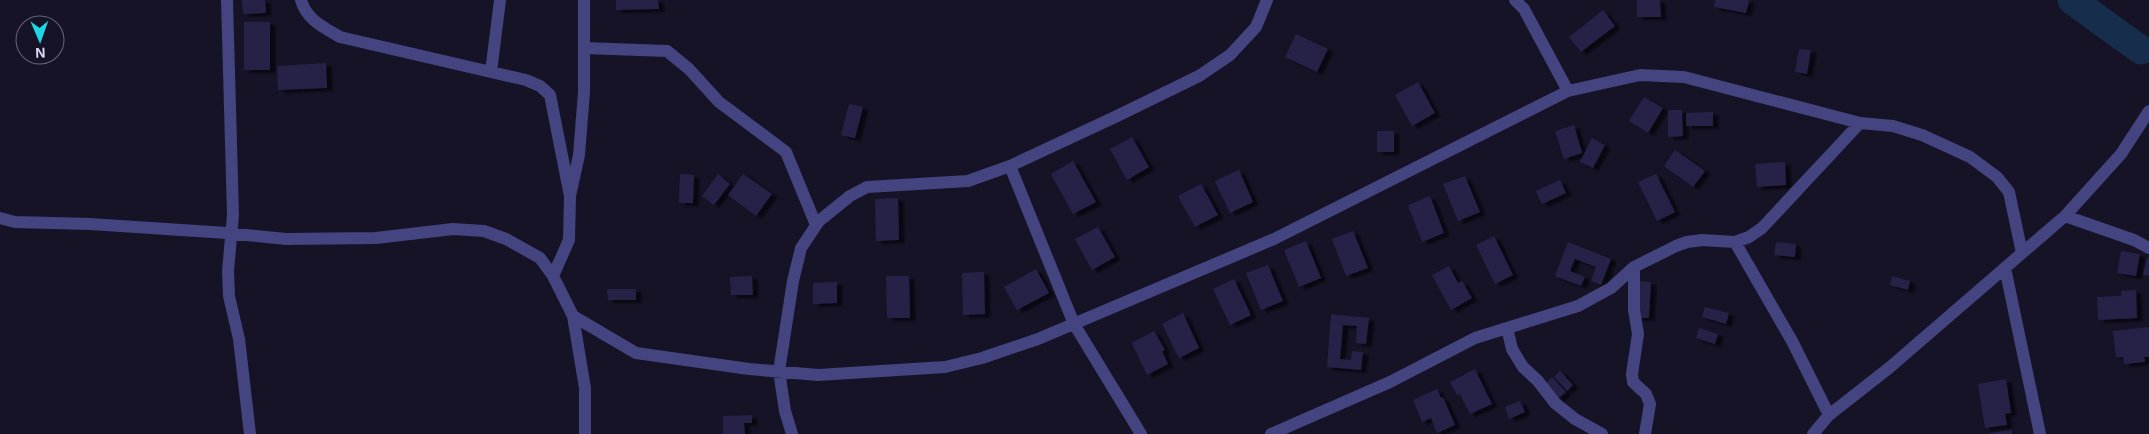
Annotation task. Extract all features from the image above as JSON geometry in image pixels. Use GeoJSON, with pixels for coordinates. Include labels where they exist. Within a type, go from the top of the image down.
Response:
{"type":"FeatureCollection","features":[{"type":"Feature","properties":{"kind":"street"},"geometry":{"type":"LineString","coordinates":[[227,0],[233,215],[228,271],[229,296],[239,339],[250,434]]}},
{"type":"Feature","properties":{"kind":"street"},"geometry":{"type":"LineString","coordinates":[[300,0],[303,7],[318,24],[340,37],[526,80],[540,86],[550,95],[570,196]]}},
{"type":"Feature","properties":{"kind":"street"},"geometry":{"type":"LineString","coordinates":[[490,72],[500,0]]}},
{"type":"Feature","properties":{"kind":"street"},"geometry":{"type":"LineString","coordinates":[[553,276],[569,240],[570,196],[579,155],[584,92],[584,0]]}},
{"type":"Feature","properties":{"kind":"street"},"geometry":{"type":"LineString","coordinates":[[792,434],[785,411],[779,371],[793,281],[801,248],[818,221],[850,196],[867,188],[968,180],[1010,166],[1199,76],[1230,55],[1256,27],[1266,0]]}},
{"type":"Feature","properties":{"kind":"street"},"geometry":{"type":"LineString","coordinates":[[1514,0],[1524,9],[1568,91]]}},
{"type":"Feature","properties":{"kind":"street"},"geometry":{"type":"LineString","coordinates":[[584,48],[667,51],[689,69],[719,102],[786,152],[816,224]]}},
{"type":"Feature","properties":{"kind":"street"},"geometry":{"type":"LineString","coordinates":[[573,316],[636,353],[749,369],[818,374],[945,367],[982,358],[1038,340],[1274,239],[1568,91],[1640,76],[1684,77],[1860,122],[1893,126],[1922,135],[1970,157],[1997,177],[2009,192],[2022,253]]}},
{"type":"Feature","properties":{"kind":"street"},"geometry":{"type":"LineString","coordinates":[[1813,434],[1829,415],[1889,368],[2065,216],[2121,154],[2149,111]]}},
{"type":"Feature","properties":{"kind":"street"},"geometry":{"type":"LineString","coordinates":[[1276,432],[1390,382],[1475,338],[1578,306],[1611,288],[1634,266],[1687,242],[1702,240],[1735,242],[1749,237],[1762,228],[1860,122]]}},
{"type":"Feature","properties":{"kind":"street"},"geometry":{"type":"LineString","coordinates":[[1010,166],[1074,324],[1141,434]]}},
{"type":"Feature","properties":{"kind":"street"},"geometry":{"type":"LineString","coordinates":[[2065,216],[2134,240],[2149,248]]}},
{"type":"Feature","properties":{"kind":"street"},"geometry":{"type":"LineString","coordinates":[[0,218],[15,222],[90,224],[286,239],[376,238],[453,229],[484,231],[506,239],[540,258],[553,276],[573,316],[585,388],[585,434]]}},
{"type":"Feature","properties":{"kind":"street"},"geometry":{"type":"LineString","coordinates":[[1735,242],[1792,341],[1829,415]]}},
{"type":"Feature","properties":{"kind":"street"},"geometry":{"type":"LineString","coordinates":[[1634,266],[1634,310],[1638,334],[1632,374],[1633,382],[1646,394],[1650,404],[1645,434]]}},
{"type":"Feature","properties":{"kind":"street"},"geometry":{"type":"LineString","coordinates":[[2005,268],[2040,434]]}},
{"type":"Feature","properties":{"kind":"street"},"geometry":{"type":"LineString","coordinates":[[1507,328],[1512,349],[1523,367],[1538,381],[1555,403],[1584,431],[1602,434]]}},
{"type":"Feature","properties":{"kind":"street"},"geometry":{"type":"LineString","coordinates":[[1276,432],[1299,434]]}},
{"type":"Feature","properties":{"kind":"building"},"geometry":{"type":"Polygon","coordinates":[[[242,0],[265,0],[266,13],[243,14],[242,0]]]}},
{"type":"Feature","properties":{"kind":"building"},"geometry":{"type":"Polygon","coordinates":[[[616,0],[658,0],[659,9],[616,10],[616,0]]]}},
{"type":"Feature","properties":{"kind":"building"},"geometry":{"type":"Polygon","coordinates":[[[1637,0],[1660,0],[1661,17],[1637,17],[1637,0]]]}},
{"type":"Feature","properties":{"kind":"building"},"geometry":{"type":"Polygon","coordinates":[[[1715,0],[1749,0],[1746,13],[1714,7],[1715,0]]]}},
{"type":"Feature","properties":{"kind":"building"},"geometry":{"type":"Polygon","coordinates":[[[1603,10],[1615,26],[1581,52],[1569,37],[1603,10]]]}},
{"type":"Feature","properties":{"kind":"building"},"geometry":{"type":"Polygon","coordinates":[[[244,22],[270,22],[270,70],[244,70],[244,22]]]}},
{"type":"Feature","properties":{"kind":"building"},"geometry":{"type":"Polygon","coordinates":[[[1296,34],[1328,49],[1317,72],[1285,57],[1296,34]]]}},
{"type":"Feature","properties":{"kind":"building"},"geometry":{"type":"Polygon","coordinates":[[[1799,49],[1811,50],[1807,74],[1795,72],[1799,49]]]}},
{"type":"Feature","properties":{"kind":"building"},"geometry":{"type":"Polygon","coordinates":[[[326,63],[327,88],[278,90],[277,66],[326,63]]]}},
{"type":"Feature","properties":{"kind":"building"},"geometry":{"type":"Polygon","coordinates":[[[1418,82],[1435,113],[1412,126],[1395,95],[1418,82]]]}},
{"type":"Feature","properties":{"kind":"building"},"geometry":{"type":"Polygon","coordinates":[[[1644,97],[1663,108],[1648,133],[1629,121],[1644,97]]]}},
{"type":"Feature","properties":{"kind":"building"},"geometry":{"type":"Polygon","coordinates":[[[849,104],[863,107],[855,138],[841,135],[849,104]]]}},
{"type":"Feature","properties":{"kind":"building"},"geometry":{"type":"Polygon","coordinates":[[[1668,110],[1682,110],[1683,136],[1668,137],[1668,110]]]}},
{"type":"Feature","properties":{"kind":"building"},"geometry":{"type":"Polygon","coordinates":[[[1713,112],[1713,126],[1686,126],[1686,113],[1713,112]]]}},
{"type":"Feature","properties":{"kind":"building"},"geometry":{"type":"Polygon","coordinates":[[[1574,125],[1582,153],[1564,159],[1555,131],[1574,125]]]}},
{"type":"Feature","properties":{"kind":"building"},"geometry":{"type":"Polygon","coordinates":[[[1377,131],[1394,131],[1394,152],[1377,152],[1377,131]]]}},
{"type":"Feature","properties":{"kind":"building"},"geometry":{"type":"Polygon","coordinates":[[[1132,137],[1149,167],[1127,180],[1110,149],[1132,137]]]}},
{"type":"Feature","properties":{"kind":"building"},"geometry":{"type":"Polygon","coordinates":[[[1592,138],[1605,145],[1593,168],[1580,162],[1592,138]]]}},
{"type":"Feature","properties":{"kind":"building"},"geometry":{"type":"Polygon","coordinates":[[[1675,150],[1705,171],[1693,187],[1664,166],[1675,150]]]}},
{"type":"Feature","properties":{"kind":"building"},"geometry":{"type":"Polygon","coordinates":[[[1073,161],[1096,202],[1073,214],[1051,174],[1073,161]]]}},
{"type":"Feature","properties":{"kind":"building"},"geometry":{"type":"Polygon","coordinates":[[[1785,162],[1786,185],[1757,187],[1755,164],[1785,162]]]}},
{"type":"Feature","properties":{"kind":"building"},"geometry":{"type":"Polygon","coordinates":[[[1239,170],[1253,202],[1230,213],[1215,181],[1239,170]]]}},
{"type":"Feature","properties":{"kind":"building"},"geometry":{"type":"Polygon","coordinates":[[[680,174],[694,175],[693,203],[679,203],[680,174]]]}},
{"type":"Feature","properties":{"kind":"building"},"geometry":{"type":"Polygon","coordinates":[[[718,174],[730,184],[714,205],[702,196],[718,174]]]}},
{"type":"Feature","properties":{"kind":"building"},"geometry":{"type":"Polygon","coordinates":[[[743,174],[772,194],[756,216],[728,195],[743,174]]]}},
{"type":"Feature","properties":{"kind":"building"},"geometry":{"type":"Polygon","coordinates":[[[1656,174],[1675,212],[1657,221],[1638,182],[1656,174]]]}},
{"type":"Feature","properties":{"kind":"building"},"geometry":{"type":"Polygon","coordinates":[[[1465,176],[1480,212],[1458,221],[1443,184],[1465,176]]]}},
{"type":"Feature","properties":{"kind":"building"},"geometry":{"type":"Polygon","coordinates":[[[1560,180],[1566,193],[1542,204],[1536,191],[1560,180]]]}},
{"type":"Feature","properties":{"kind":"building"},"geometry":{"type":"Polygon","coordinates":[[[1201,184],[1218,215],[1195,227],[1178,196],[1201,184]]]}},
{"type":"Feature","properties":{"kind":"building"},"geometry":{"type":"Polygon","coordinates":[[[1430,196],[1444,233],[1422,242],[1408,205],[1430,196]]]}},
{"type":"Feature","properties":{"kind":"building"},"geometry":{"type":"Polygon","coordinates":[[[898,198],[899,240],[876,241],[875,199],[898,198]]]}},
{"type":"Feature","properties":{"kind":"building"},"geometry":{"type":"Polygon","coordinates":[[[1098,227],[1115,257],[1092,270],[1075,239],[1098,227]]]}},
{"type":"Feature","properties":{"kind":"building"},"geometry":{"type":"Polygon","coordinates":[[[1353,231],[1368,268],[1346,276],[1332,239],[1353,231]]]}},
{"type":"Feature","properties":{"kind":"building"},"geometry":{"type":"Polygon","coordinates":[[[1494,236],[1513,275],[1495,284],[1476,245],[1494,236]]]}},
{"type":"Feature","properties":{"kind":"building"},"geometry":{"type":"Polygon","coordinates":[[[1306,241],[1321,278],[1299,287],[1284,250],[1306,241]]]}},
{"type":"Feature","properties":{"kind":"building"},"geometry":{"type":"Polygon","coordinates":[[[1568,242],[1611,259],[1601,285],[1591,281],[1596,267],[1575,259],[1570,271],[1585,277],[1581,286],[1555,276],[1568,242]]]}},
{"type":"Feature","properties":{"kind":"building"},"geometry":{"type":"Polygon","coordinates":[[[1776,242],[1796,244],[1795,257],[1774,255],[1776,242]]]}},
{"type":"Feature","properties":{"kind":"building"},"geometry":{"type":"Polygon","coordinates":[[[2121,251],[2140,254],[2136,276],[2117,273],[2121,251]]]}},
{"type":"Feature","properties":{"kind":"building"},"geometry":{"type":"Polygon","coordinates":[[[2147,258],[2149,258],[2149,276],[2143,275],[2147,258]]]}},
{"type":"Feature","properties":{"kind":"building"},"geometry":{"type":"Polygon","coordinates":[[[1268,265],[1283,301],[1261,310],[1246,273],[1268,265]]]}},
{"type":"Feature","properties":{"kind":"building"},"geometry":{"type":"Polygon","coordinates":[[[1449,266],[1458,283],[1462,281],[1472,298],[1451,310],[1432,275],[1449,266]]]}},
{"type":"Feature","properties":{"kind":"building"},"geometry":{"type":"Polygon","coordinates":[[[1036,269],[1049,293],[1017,310],[1004,287],[1036,269]]]}},
{"type":"Feature","properties":{"kind":"building"},"geometry":{"type":"Polygon","coordinates":[[[984,272],[985,314],[963,315],[962,273],[984,272]]]}},
{"type":"Feature","properties":{"kind":"building"},"geometry":{"type":"Polygon","coordinates":[[[752,276],[753,295],[731,295],[730,277],[752,276]]]}},
{"type":"Feature","properties":{"kind":"building"},"geometry":{"type":"Polygon","coordinates":[[[886,276],[909,276],[910,318],[887,318],[886,276]]]}},
{"type":"Feature","properties":{"kind":"building"},"geometry":{"type":"Polygon","coordinates":[[[1892,276],[1910,281],[1908,290],[1890,285],[1892,276]]]}},
{"type":"Feature","properties":{"kind":"building"},"geometry":{"type":"Polygon","coordinates":[[[1234,279],[1251,315],[1230,325],[1213,289],[1234,279]]]}},
{"type":"Feature","properties":{"kind":"building"},"geometry":{"type":"Polygon","coordinates":[[[1639,281],[1651,282],[1649,318],[1636,318],[1639,281]]]}},
{"type":"Feature","properties":{"kind":"building"},"geometry":{"type":"Polygon","coordinates":[[[837,282],[837,303],[813,304],[813,283],[837,282]]]}},
{"type":"Feature","properties":{"kind":"building"},"geometry":{"type":"Polygon","coordinates":[[[607,289],[636,289],[636,300],[608,300],[607,289]]]}},
{"type":"Feature","properties":{"kind":"building"},"geometry":{"type":"Polygon","coordinates":[[[2136,290],[2137,318],[2098,320],[2097,297],[2121,296],[2121,291],[2136,290]]]}},
{"type":"Feature","properties":{"kind":"building"},"geometry":{"type":"Polygon","coordinates":[[[1705,307],[1729,313],[1726,324],[1702,317],[1705,307]]]}},
{"type":"Feature","properties":{"kind":"building"},"geometry":{"type":"Polygon","coordinates":[[[1183,313],[1199,348],[1179,358],[1162,324],[1183,313]]]}},
{"type":"Feature","properties":{"kind":"building"},"geometry":{"type":"Polygon","coordinates":[[[1331,314],[1369,318],[1366,344],[1356,343],[1357,326],[1343,325],[1340,359],[1351,360],[1352,351],[1363,352],[1361,370],[1327,367],[1331,314]]]}},
{"type":"Feature","properties":{"kind":"building"},"geometry":{"type":"Polygon","coordinates":[[[2149,327],[2149,357],[2144,357],[2145,362],[2124,364],[2123,357],[2116,357],[2113,331],[2149,327]]]}},
{"type":"Feature","properties":{"kind":"building"},"geometry":{"type":"Polygon","coordinates":[[[1699,328],[1718,334],[1715,344],[1696,338],[1699,328]]]}},
{"type":"Feature","properties":{"kind":"building"},"geometry":{"type":"Polygon","coordinates":[[[1154,331],[1165,350],[1162,351],[1168,364],[1147,375],[1132,343],[1154,331]]]}},
{"type":"Feature","properties":{"kind":"building"},"geometry":{"type":"Polygon","coordinates":[[[1475,369],[1492,404],[1470,414],[1460,394],[1457,395],[1450,382],[1475,369]]]}},
{"type":"Feature","properties":{"kind":"building"},"geometry":{"type":"Polygon","coordinates":[[[1560,371],[1573,385],[1567,391],[1554,377],[1560,371]]]}},
{"type":"Feature","properties":{"kind":"building"},"geometry":{"type":"Polygon","coordinates":[[[1552,377],[1566,392],[1558,399],[1545,384],[1552,377]]]}},
{"type":"Feature","properties":{"kind":"building"},"geometry":{"type":"Polygon","coordinates":[[[2006,379],[2011,413],[2005,414],[2007,425],[1985,428],[1978,384],[2006,379]]]}},
{"type":"Feature","properties":{"kind":"building"},"geometry":{"type":"Polygon","coordinates":[[[1437,389],[1441,398],[1443,397],[1455,425],[1437,433],[1431,418],[1422,422],[1413,400],[1437,389]]]}},
{"type":"Feature","properties":{"kind":"building"},"geometry":{"type":"Polygon","coordinates":[[[1520,401],[1525,412],[1509,419],[1505,407],[1520,401]]]}},
{"type":"Feature","properties":{"kind":"building"},"geometry":{"type":"Polygon","coordinates":[[[752,415],[752,423],[744,423],[745,434],[723,434],[723,416],[752,415]]]}},
{"type":"Feature","properties":{"kind":"building"},"geometry":{"type":"Polygon","coordinates":[[[2012,430],[2012,434],[1990,434],[1990,433],[2012,430]]]}},
{"type":"Feature","properties":{"kind":"waterway"},"geometry":{"type":"LineString","coordinates":[[2072,0],[2141,50]]}}]}
